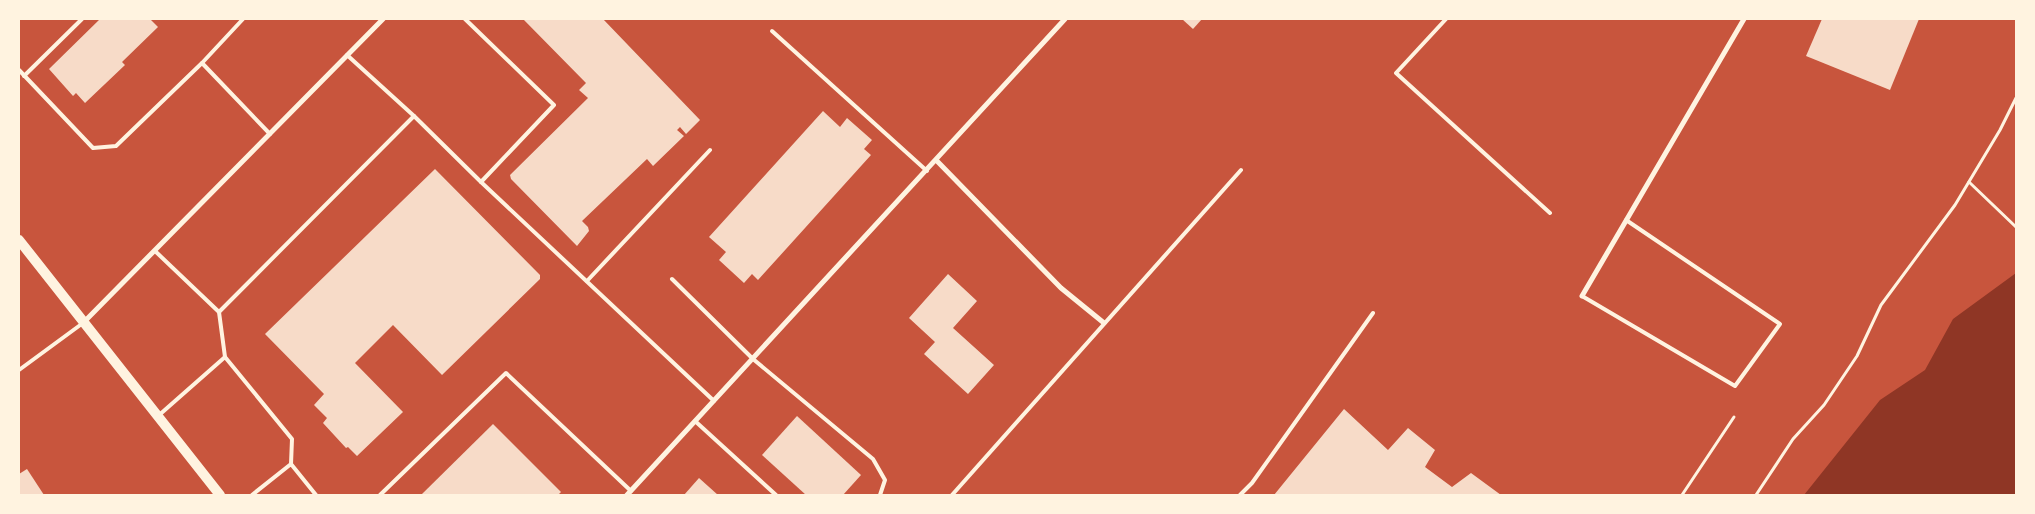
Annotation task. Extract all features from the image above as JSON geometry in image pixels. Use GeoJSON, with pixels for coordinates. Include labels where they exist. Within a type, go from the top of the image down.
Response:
{"type":"FeatureCollection","features":[{"type":"Feature","properties":{"kind":"main road"},"geometry":{"type":"LineString","coordinates":[[19,240],[220,495]]}},
{"type":"Feature","properties":{"kind":"street"},"geometry":{"type":"LineString","coordinates":[[84,322],[382,19]]}},
{"type":"Feature","properties":{"kind":"street"},"geometry":{"type":"LineString","coordinates":[[629,493],[937,161],[1065,19]]}},
{"type":"Feature","properties":{"kind":"street"},"geometry":{"type":"LineString","coordinates":[[1582,296],[1744,19]]}},
{"type":"Feature","properties":{"kind":"street"},"geometry":{"type":"LineString","coordinates":[[937,161],[1061,288],[1104,323]]}},
{"type":"Feature","properties":{"kind":"lane"},"geometry":{"type":"LineString","coordinates":[[24,76],[82,19]]}},
{"type":"Feature","properties":{"kind":"lane"},"geometry":{"type":"LineString","coordinates":[[19,70],[92,148],[116,146],[202,63],[243,19]]}},
{"type":"Feature","properties":{"kind":"lane"},"geometry":{"type":"LineString","coordinates":[[465,19],[554,105],[482,182]]}},
{"type":"Feature","properties":{"kind":"lane"},"geometry":{"type":"LineString","coordinates":[[1446,19],[1396,73],[1550,213]]}},
{"type":"Feature","properties":{"kind":"lane"},"geometry":{"type":"LineString","coordinates":[[772,31],[927,171]]}},
{"type":"Feature","properties":{"kind":"lane"},"geometry":{"type":"LineString","coordinates":[[347,55],[414,116],[714,401]]}},
{"type":"Feature","properties":{"kind":"lane"},"geometry":{"type":"LineString","coordinates":[[202,63],[270,134]]}},
{"type":"Feature","properties":{"kind":"lane"},"geometry":{"type":"LineString","coordinates":[[219,312],[414,116]]}},
{"type":"Feature","properties":{"kind":"lane"},"geometry":{"type":"LineString","coordinates":[[587,281],[710,150]]}},
{"type":"Feature","properties":{"kind":"lane"},"geometry":{"type":"LineString","coordinates":[[952,495],[1241,170]]}},
{"type":"Feature","properties":{"kind":"lane"},"geometry":{"type":"LineString","coordinates":[[1582,296],[1735,386],[1780,324],[1626,220]]}},
{"type":"Feature","properties":{"kind":"lane"},"geometry":{"type":"LineString","coordinates":[[155,250],[219,312],[225,357],[292,439],[291,464],[316,495]]}},
{"type":"Feature","properties":{"kind":"lane"},"geometry":{"type":"LineString","coordinates":[[672,279],[753,359],[873,458],[885,480],[880,495]]}},
{"type":"Feature","properties":{"kind":"lane"},"geometry":{"type":"LineString","coordinates":[[1240,495],[1252,483],[1373,313]]}},
{"type":"Feature","properties":{"kind":"lane"},"geometry":{"type":"LineString","coordinates":[[19,370],[84,322]]}},
{"type":"Feature","properties":{"kind":"lane"},"geometry":{"type":"LineString","coordinates":[[158,416],[225,357]]}},
{"type":"Feature","properties":{"kind":"lane"},"geometry":{"type":"LineString","coordinates":[[380,495],[506,374],[629,493]]}},
{"type":"Feature","properties":{"kind":"lane"},"geometry":{"type":"LineString","coordinates":[[695,422],[776,495]]}},
{"type":"Feature","properties":{"kind":"lane"},"geometry":{"type":"LineString","coordinates":[[252,495],[291,464]]}},
{"type":"Feature","properties":{"kind":"path"},"geometry":{"type":"LineString","coordinates":[[1756,495],[1793,439],[1824,405],[1857,356],[1881,305],[1970,182],[2016,98]]}},
{"type":"Feature","properties":{"kind":"path"},"geometry":{"type":"LineString","coordinates":[[1970,182],[2016,227]]}},
{"type":"Feature","properties":{"kind":"path"},"geometry":{"type":"LineString","coordinates":[[1682,495],[1734,417]]}},
{"type":"Feature","properties":{"kind":"shaded area"},"geometry":{"type":"Polygon","coordinates":[[[2016,273],[2016,495],[1804,495],[1880,400],[1925,370],[1953,319],[2016,273]]]}},
{"type":"Feature","properties":{"kind":"building"},"geometry":{"type":"Polygon","coordinates":[[[100,19],[150,19],[158,27],[122,62],[125,65],[85,103],[76,93],[73,96],[49,69],[100,19]]]}},
{"type":"Feature","properties":{"kind":"building"},"geometry":{"type":"Polygon","coordinates":[[[523,19],[603,19],[700,120],[686,134],[680,127],[677,130],[684,136],[653,166],[647,159],[582,221],[589,231],[577,246],[511,179],[510,175],[588,98],[579,90],[586,83],[523,19]]]}},
{"type":"Feature","properties":{"kind":"building"},"geometry":{"type":"Polygon","coordinates":[[[1182,19],[1202,19],[1193,29],[1182,19]]]}},
{"type":"Feature","properties":{"kind":"building"},"geometry":{"type":"Polygon","coordinates":[[[1822,19],[1919,19],[1890,90],[1806,56],[1822,19]]]}},
{"type":"Feature","properties":{"kind":"building"},"geometry":{"type":"Polygon","coordinates":[[[823,111],[840,127],[847,118],[872,140],[864,149],[871,155],[758,280],[752,274],[744,283],[719,260],[726,252],[709,237],[823,111]]]}},
{"type":"Feature","properties":{"kind":"building"},"geometry":{"type":"Polygon","coordinates":[[[435,169],[540,275],[540,279],[442,375],[393,325],[355,363],[403,412],[357,456],[348,447],[346,448],[323,423],[327,418],[314,405],[324,394],[265,334],[435,169]]]}},
{"type":"Feature","properties":{"kind":"building"},"geometry":{"type":"Polygon","coordinates":[[[948,274],[977,301],[953,328],[994,365],[968,394],[924,354],[935,342],[909,318],[948,274]]]}},
{"type":"Feature","properties":{"kind":"building"},"geometry":{"type":"Polygon","coordinates":[[[1344,409],[1388,450],[1408,428],[1435,450],[1425,467],[1452,487],[1471,473],[1501,495],[1274,495],[1344,409]]]}},
{"type":"Feature","properties":{"kind":"building"},"geometry":{"type":"Polygon","coordinates":[[[797,416],[861,475],[843,495],[806,495],[762,455],[797,416]]]}},
{"type":"Feature","properties":{"kind":"building"},"geometry":{"type":"Polygon","coordinates":[[[493,424],[561,492],[558,495],[421,495],[493,424]]]}},
{"type":"Feature","properties":{"kind":"building"},"geometry":{"type":"Polygon","coordinates":[[[27,469],[44,495],[19,495],[19,474],[27,469]]]}},
{"type":"Feature","properties":{"kind":"building"},"geometry":{"type":"Polygon","coordinates":[[[699,478],[718,495],[684,495],[699,478]]]}}]}
